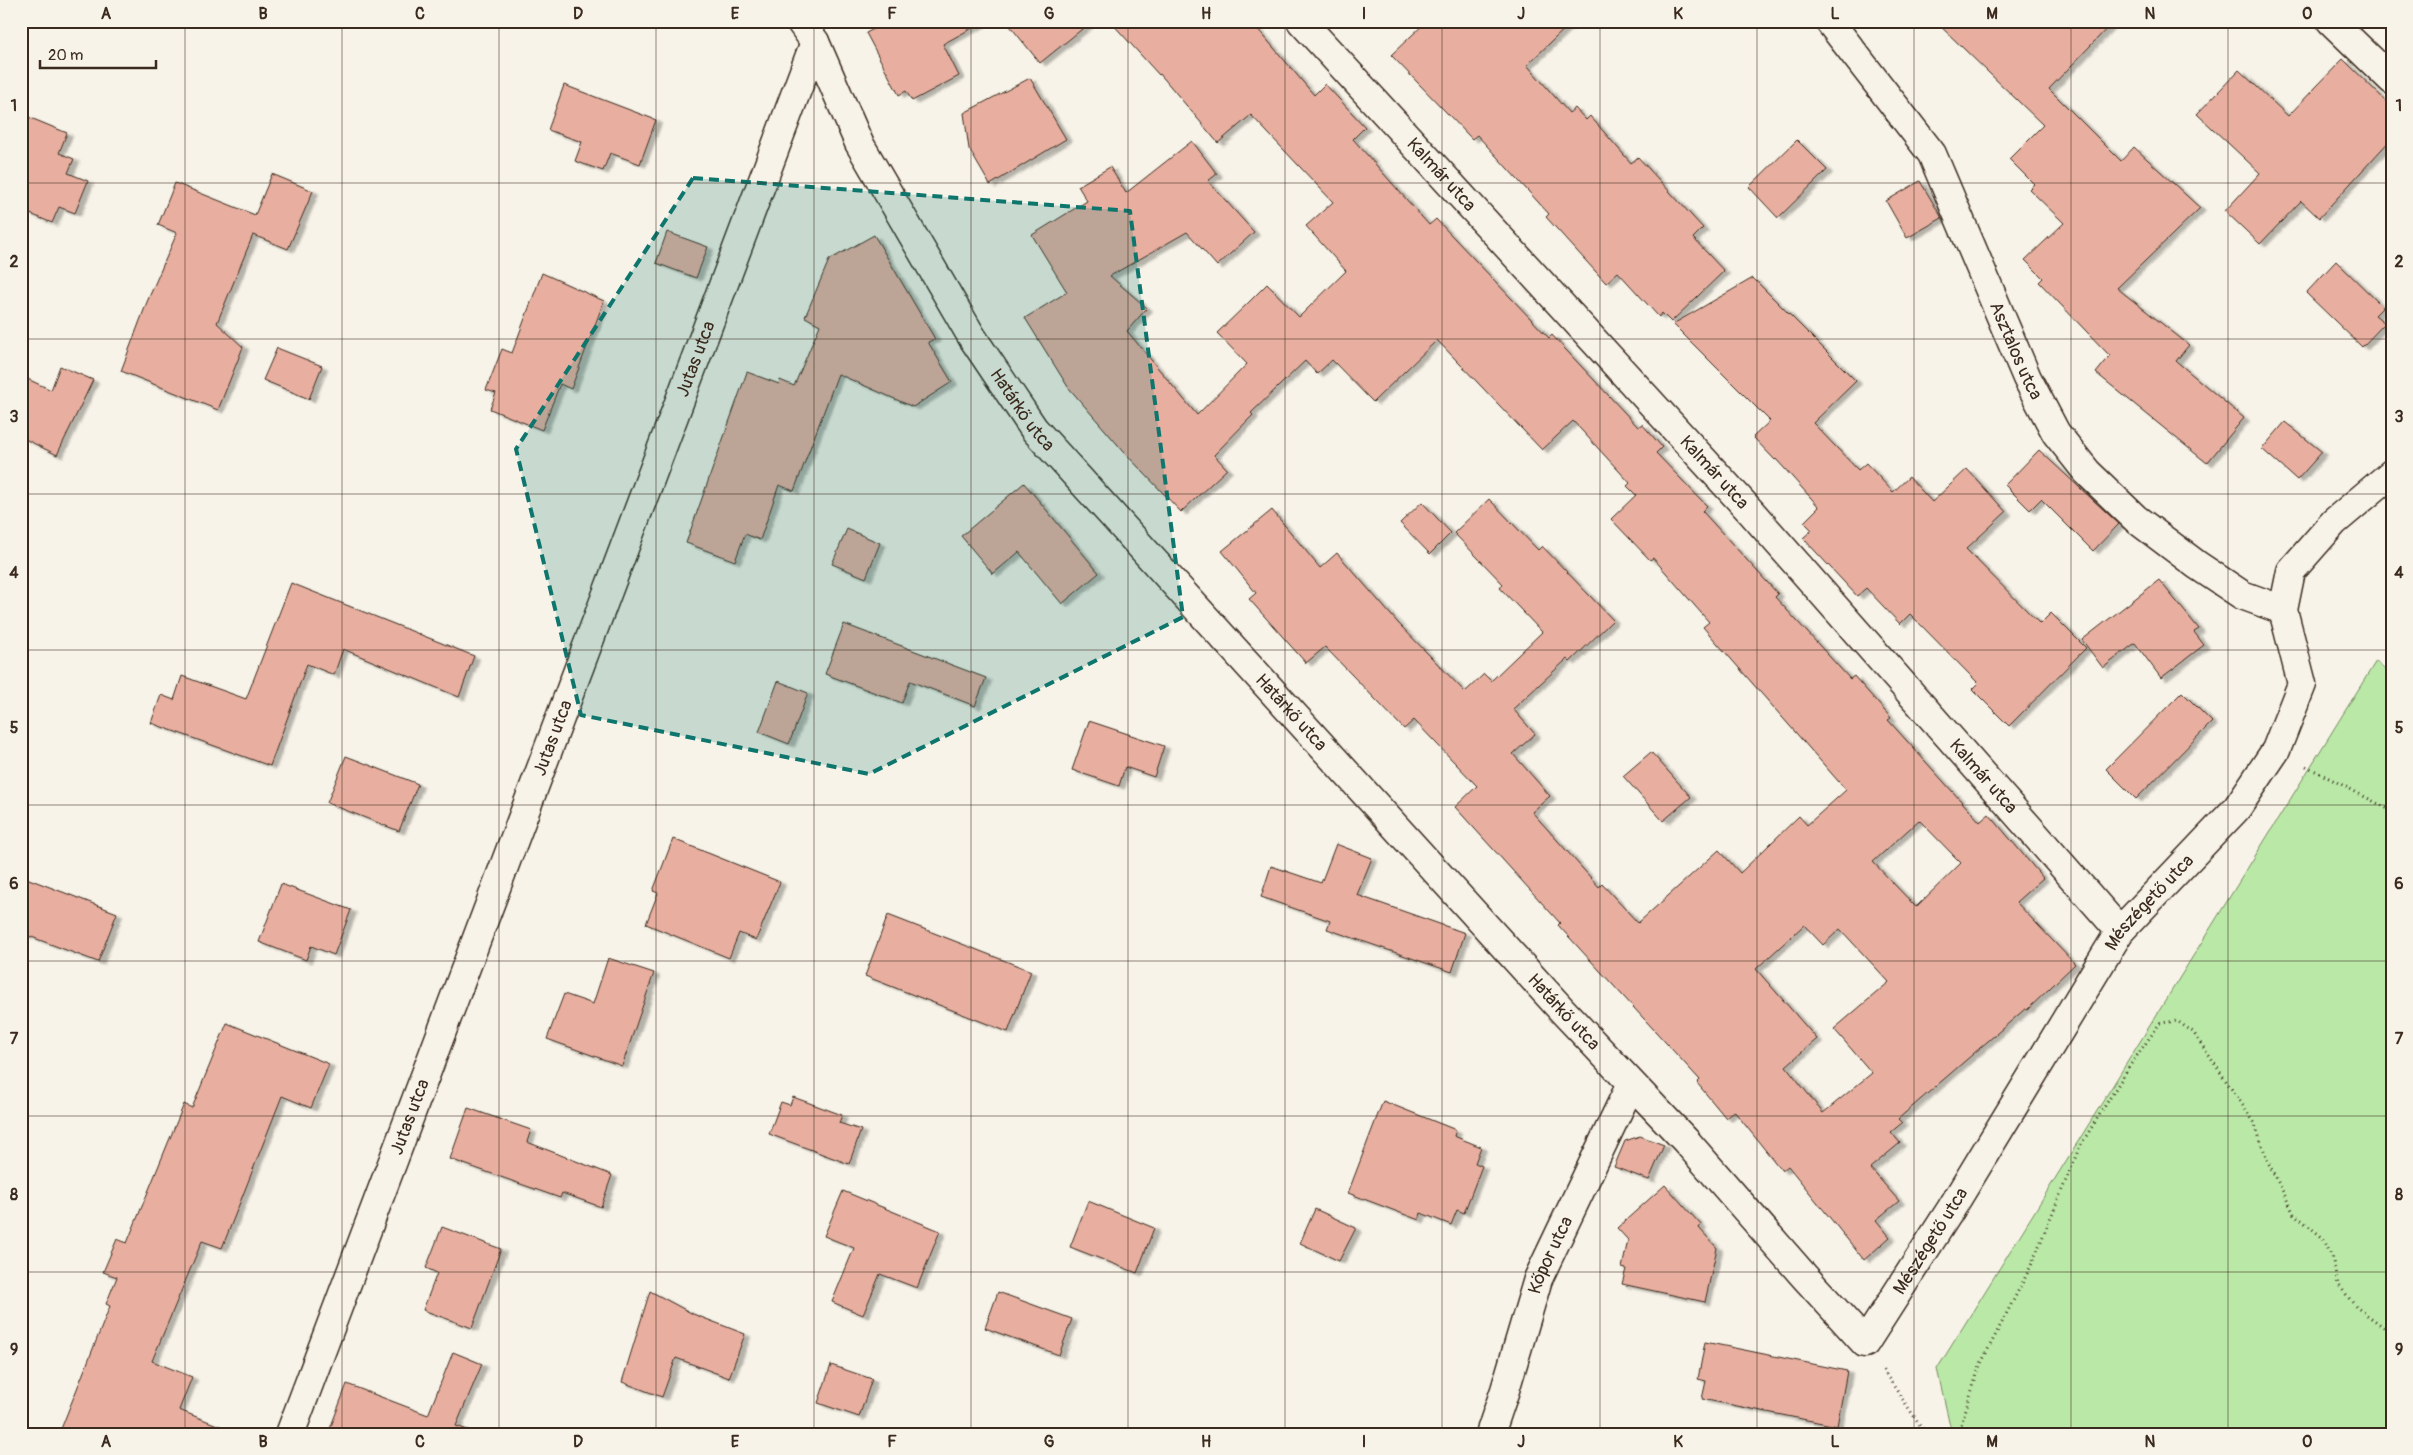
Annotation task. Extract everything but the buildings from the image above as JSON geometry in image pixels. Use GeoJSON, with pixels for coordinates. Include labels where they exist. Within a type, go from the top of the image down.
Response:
{"type":"FeatureCollection","features":[{"type":"Feature","properties":{"kind":"street","name":"Kalmár utca"},"geometry":{"type":"LineString","coordinates":[[1300,21],[1752,513],[2120,931]]}},
{"type":"Feature","properties":{"kind":"street","name":"Asztalos utca"},"geometry":{"type":"LineString","coordinates":[[1828,21],[1932,154],[2027,378],[2056,433],[2087,472],[2136,518],[2197,565],[2242,595],[2283,610]]}},
{"type":"Feature","properties":{"kind":"street"},"geometry":{"type":"LineString","coordinates":[[2331,21],[2392,80]]}},
{"type":"Feature","properties":{"kind":"street","name":"Határkő utca"},"geometry":{"type":"LineString","coordinates":[[807,32],[859,143],[972,337],[1034,429],[1631,1084],[1686,1141],[1865,1343]]}},
{"type":"Feature","properties":{"kind":"street","name":"Jutas utca"},"geometry":{"type":"LineString","coordinates":[[290,1434],[807,32]]}},
{"type":"Feature","properties":{"kind":"street","name":"Mészégető utca"},"geometry":{"type":"LineString","coordinates":[[1865,1343],[1951,1209],[2120,931],[2236,808],[2276,750],[2302,684],[2283,610],[2291,571],[2334,522],[2392,473]]}},
{"type":"Feature","properties":{"kind":"street","name":"Kőpor utca"},"geometry":{"type":"LineString","coordinates":[[1490,1434],[1538,1279],[1631,1084]]}},
{"type":"Feature","properties":{"kind":"path"},"geometry":{"type":"LineString","coordinates":[[2276,750],[2392,811]]}},
{"type":"Feature","properties":{"kind":"path"},"geometry":{"type":"LineString","coordinates":[[1958,1434],[1980,1365],[2030,1268],[2080,1146],[2131,1064],[2160,1023],[2177,1021],[2193,1032],[2254,1122],[2268,1162],[2294,1214],[2323,1238],[2332,1257],[2338,1284],[2356,1307],[2392,1333]]}},
{"type":"Feature","properties":{"kind":"path"},"geometry":{"type":"LineString","coordinates":[[1905,1403],[1926,1434]]}},
{"type":"Feature","properties":{"kind":"highlighted area"},"geometry":{"type":"Polygon","coordinates":[[[693,178],[1130,211],[1183,617],[869,774],[581,715],[516,449],[693,178]]]}},
{"type":"Feature","properties":{"kind":"green space"},"geometry":{"type":"Polygon","coordinates":[[[2376,661],[2392,675],[2392,1434],[1952,1434],[1937,1369],[2376,661]]]}}]}
